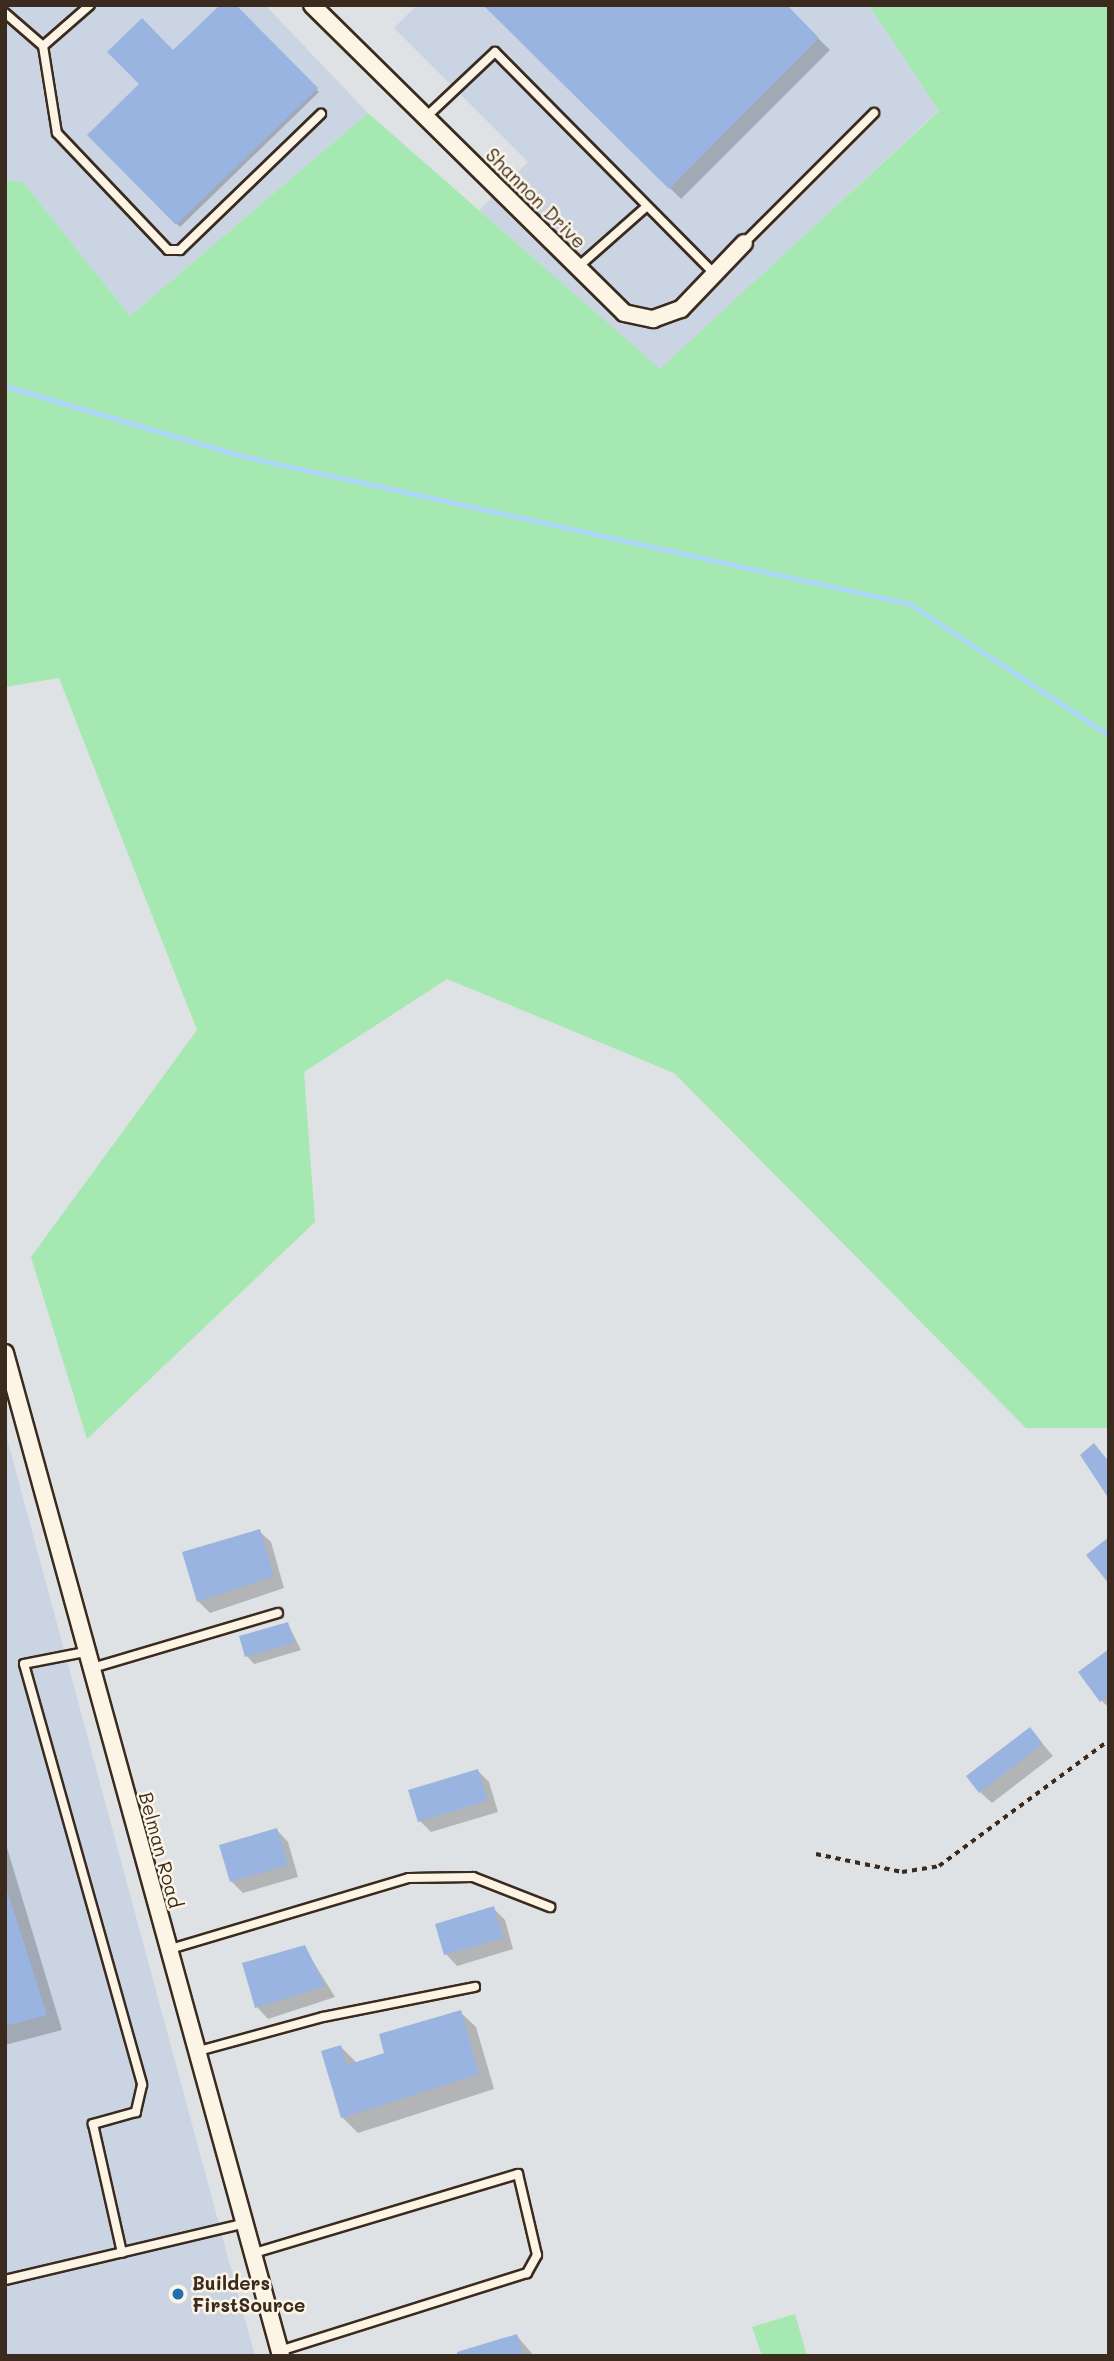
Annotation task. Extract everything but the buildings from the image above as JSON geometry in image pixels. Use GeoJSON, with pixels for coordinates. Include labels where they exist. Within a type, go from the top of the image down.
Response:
{"type":"FeatureCollection","features":[{"type":"Feature","properties":{"kind":"street","name":"Shannon Drive"},"geometry":{"type":"LineString","coordinates":[[312,5],[616,308],[653,319],[681,309],[744,243]]}},
{"type":"Feature","properties":{"kind":"street","name":"Belman Road"},"geometry":{"type":"LineString","coordinates":[[5,1353],[166,1950],[280,2353]]}},
{"type":"Feature","properties":{"kind":"lane"},"geometry":{"type":"LineString","coordinates":[[43,46],[90,5]]}},
{"type":"Feature","properties":{"kind":"lane"},"geometry":{"type":"LineString","coordinates":[[5,13],[43,46],[57,133],[168,250],[180,250],[321,114]]}},
{"type":"Feature","properties":{"kind":"lane"},"geometry":{"type":"LineString","coordinates":[[425,118],[495,52],[715,274]]}},
{"type":"Feature","properties":{"kind":"lane"},"geometry":{"type":"LineString","coordinates":[[744,243],[874,113]]}},
{"type":"Feature","properties":{"kind":"lane"},"geometry":{"type":"LineString","coordinates":[[576,268],[646,207]]}},
{"type":"Feature","properties":{"kind":"lane"},"geometry":{"type":"LineString","coordinates":[[89,1669],[278,1613]]}},
{"type":"Feature","properties":{"kind":"lane"},"geometry":{"type":"LineString","coordinates":[[85,1652],[24,1664],[142,2085],[136,2112],[93,2124],[122,2253]]}},
{"type":"Feature","properties":{"kind":"lane"},"geometry":{"type":"LineString","coordinates":[[166,1950],[274,1913],[409,1878],[473,1877],[550,1907]]}},
{"type":"Feature","properties":{"kind":"lane"},"geometry":{"type":"LineString","coordinates":[[195,2052],[323,2017],[475,1987]]}},
{"type":"Feature","properties":{"kind":"lane"},"geometry":{"type":"LineString","coordinates":[[251,2254],[518,2174],[537,2255],[527,2273],[280,2353]]}},
{"type":"Feature","properties":{"kind":"lane"},"geometry":{"type":"LineString","coordinates":[[5,2280],[243,2224]]}},
{"type":"Feature","properties":{"kind":"path"},"geometry":{"type":"LineString","coordinates":[[816,1854],[902,1872],[939,1866],[1109,1740]]}},
{"type":"Feature","properties":{"kind":"shaded area"},"geometry":{"type":"Polygon","coordinates":[[[5,5],[265,5],[368,113],[130,316],[22,181],[5,181],[5,5]]]}},
{"type":"Feature","properties":{"kind":"shaded area"},"geometry":{"type":"Polygon","coordinates":[[[417,5],[869,5],[939,110],[660,370],[479,210],[528,162],[394,28],[417,5]]]}},
{"type":"Feature","properties":{"kind":"shaded area"},"geometry":{"type":"Polygon","coordinates":[[[5,1431],[230,2265],[255,2356],[5,2356],[5,1431]]]}},
{"type":"Feature","properties":{"kind":"green space"},"geometry":{"type":"Polygon","coordinates":[[[869,5],[1109,5],[1109,1428],[1026,1428],[674,1073],[447,979],[304,1072],[315,1222],[87,1439],[31,1257],[197,1030],[59,678],[5,687],[5,181],[22,181],[130,316],[368,113],[660,369],[939,111],[869,5]]]}},
{"type":"Feature","properties":{"kind":"green space"},"geometry":{"type":"Polygon","coordinates":[[[795,2314],[807,2356],[762,2356],[752,2327],[795,2314]]]}},
{"type":"Feature","properties":{"kind":"waterway"},"geometry":{"type":"LineString","coordinates":[[5,386],[238,455],[910,604],[1109,735]]}},
{"type":"Feature","properties":{"kind":"place","name":"Builders FirstSource"},"geometry":{"type":"Point","coordinates":[178,2294]}}]}
